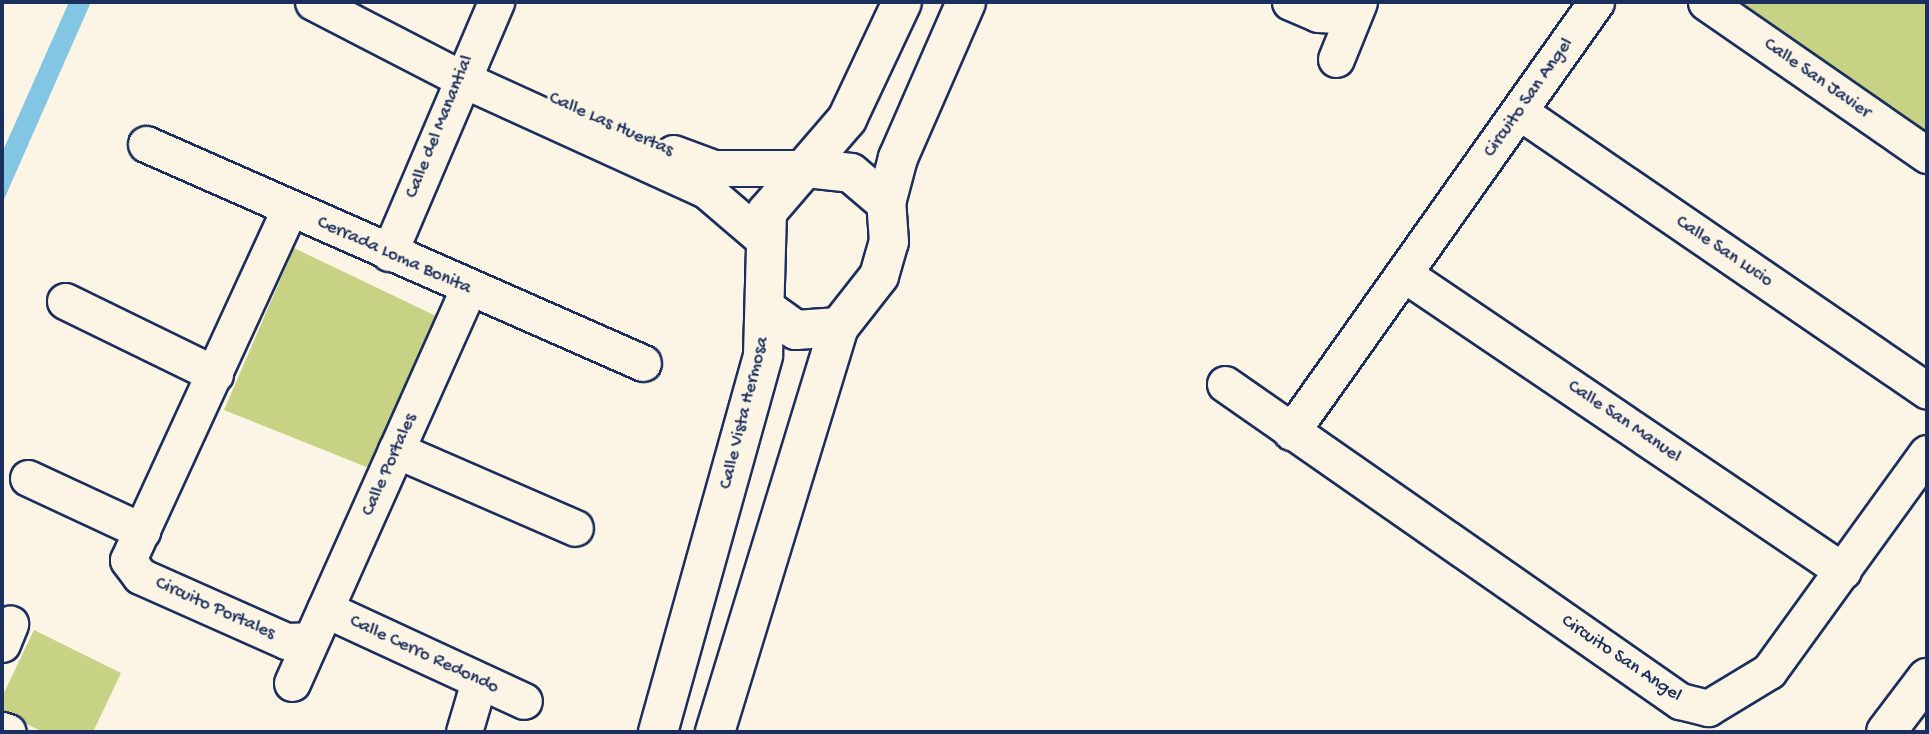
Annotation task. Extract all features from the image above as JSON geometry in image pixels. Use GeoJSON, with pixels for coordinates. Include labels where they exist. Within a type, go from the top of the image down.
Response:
{"type":"FeatureCollection","features":[{"type":"Feature","properties":{"kind":"street","name":"Calle Las Huertas"},"geometry":{"type":"LineString","coordinates":[[313,2],[421,53],[692,162],[755,172],[807,168]]}},
{"type":"Feature","properties":{"kind":"street","name":"Calle del Manantial"},"geometry":{"type":"LineString","coordinates":[[389,253],[463,69],[496,2]]}},
{"type":"Feature","properties":{"kind":"street","name":"Calle Vista Hermosa"},"geometry":{"type":"LineString","coordinates":[[658,732],[763,355],[768,310],[762,238],[767,212],[847,119],[902,2]]}},
{"type":"Feature","properties":{"kind":"street"},"geometry":{"type":"LineString","coordinates":[[715,732],[839,327],[879,276],[889,242],[886,202],[966,2]]}},
{"type":"Feature","properties":{"kind":"street"},"geometry":{"type":"LineString","coordinates":[[1290,2],[1318,14],[1356,9],[1336,60]]}},
{"type":"Feature","properties":{"kind":"street","name":"Circuito San Angel"},"geometry":{"type":"LineString","coordinates":[[1291,432],[1596,2]]}},
{"type":"Feature","properties":{"kind":"street","name":"Calle San Javier"},"geometry":{"type":"LineString","coordinates":[[1706,2],[1927,156]]}},
{"type":"Feature","properties":{"kind":"street","name":"Calle Las Huertas"},"geometry":{"type":"LineString","coordinates":[[463,69],[706,190],[762,238]]}},
{"type":"Feature","properties":{"kind":"street","name":"Calle San Lucio"},"geometry":{"type":"LineString","coordinates":[[1520,112],[1927,391]]}},
{"type":"Feature","properties":{"kind":"street","name":"Cerrada Loma Bonita"},"geometry":{"type":"LineString","coordinates":[[146,144],[468,289],[643,363]]}},
{"type":"Feature","properties":{"kind":"street"},"geometry":{"type":"LineString","coordinates":[[807,168],[851,173],[886,202]]}},
{"type":"Feature","properties":{"kind":"street"},"geometry":{"type":"LineString","coordinates":[[135,546],[289,209]]}},
{"type":"Feature","properties":{"kind":"street","name":"Calle San Manuel"},"geometry":{"type":"LineString","coordinates":[[1404,274],[1843,571]]}},
{"type":"Feature","properties":{"kind":"street","name":"Calle Portales"},"geometry":{"type":"LineString","coordinates":[[292,683],[468,289]]}},
{"type":"Feature","properties":{"kind":"street"},"geometry":{"type":"LineString","coordinates":[[65,301],[215,374]]}},
{"type":"Feature","properties":{"kind":"street"},"geometry":{"type":"LineString","coordinates":[[768,310],[796,330],[839,327]]}},
{"type":"Feature","properties":{"kind":"street","name":"Circuito San Angel"},"geometry":{"type":"LineString","coordinates":[[1225,384],[1679,701],[1708,708],[1769,671],[1927,453]]}},
{"type":"Feature","properties":{"kind":"street"},"geometry":{"type":"LineString","coordinates":[[396,450],[575,528]]}},
{"type":"Feature","properties":{"kind":"street","name":"Circuito Portales"},"geometry":{"type":"LineString","coordinates":[[28,478],[135,546],[141,576],[286,641],[310,640]]}},
{"type":"Feature","properties":{"kind":"street","name":"Calle Cerro Redondo"},"geometry":{"type":"LineString","coordinates":[[325,609],[524,701]]}},
{"type":"Feature","properties":{"kind":"street"},"geometry":{"type":"LineString","coordinates":[[1886,732],[1927,678]]}},
{"type":"Feature","properties":{"kind":"street"},"geometry":{"type":"LineString","coordinates":[[464,732],[479,681]]}},
{"type":"Feature","properties":{"kind":"street"},"geometry":{"type":"LineString","coordinates":[[2,730],[8,732]]}},
{"type":"Feature","properties":{"kind":"green space"},"geometry":{"type":"Polygon","coordinates":[[[1738,2],[1927,2],[1927,135],[1738,2]]]}},
{"type":"Feature","properties":{"kind":"green space"},"geometry":{"type":"Polygon","coordinates":[[[294,248],[436,316],[369,468],[224,410],[294,248]]]}},
{"type":"Feature","properties":{"kind":"green space"},"geometry":{"type":"Polygon","coordinates":[[[34,630],[121,673],[93,732],[43,732],[2,712],[2,697],[34,630]]]}},
{"type":"Feature","properties":{"kind":"water"},"geometry":{"type":"Polygon","coordinates":[[[69,2],[91,2],[2,204],[2,153],[69,2]]]}}]}
